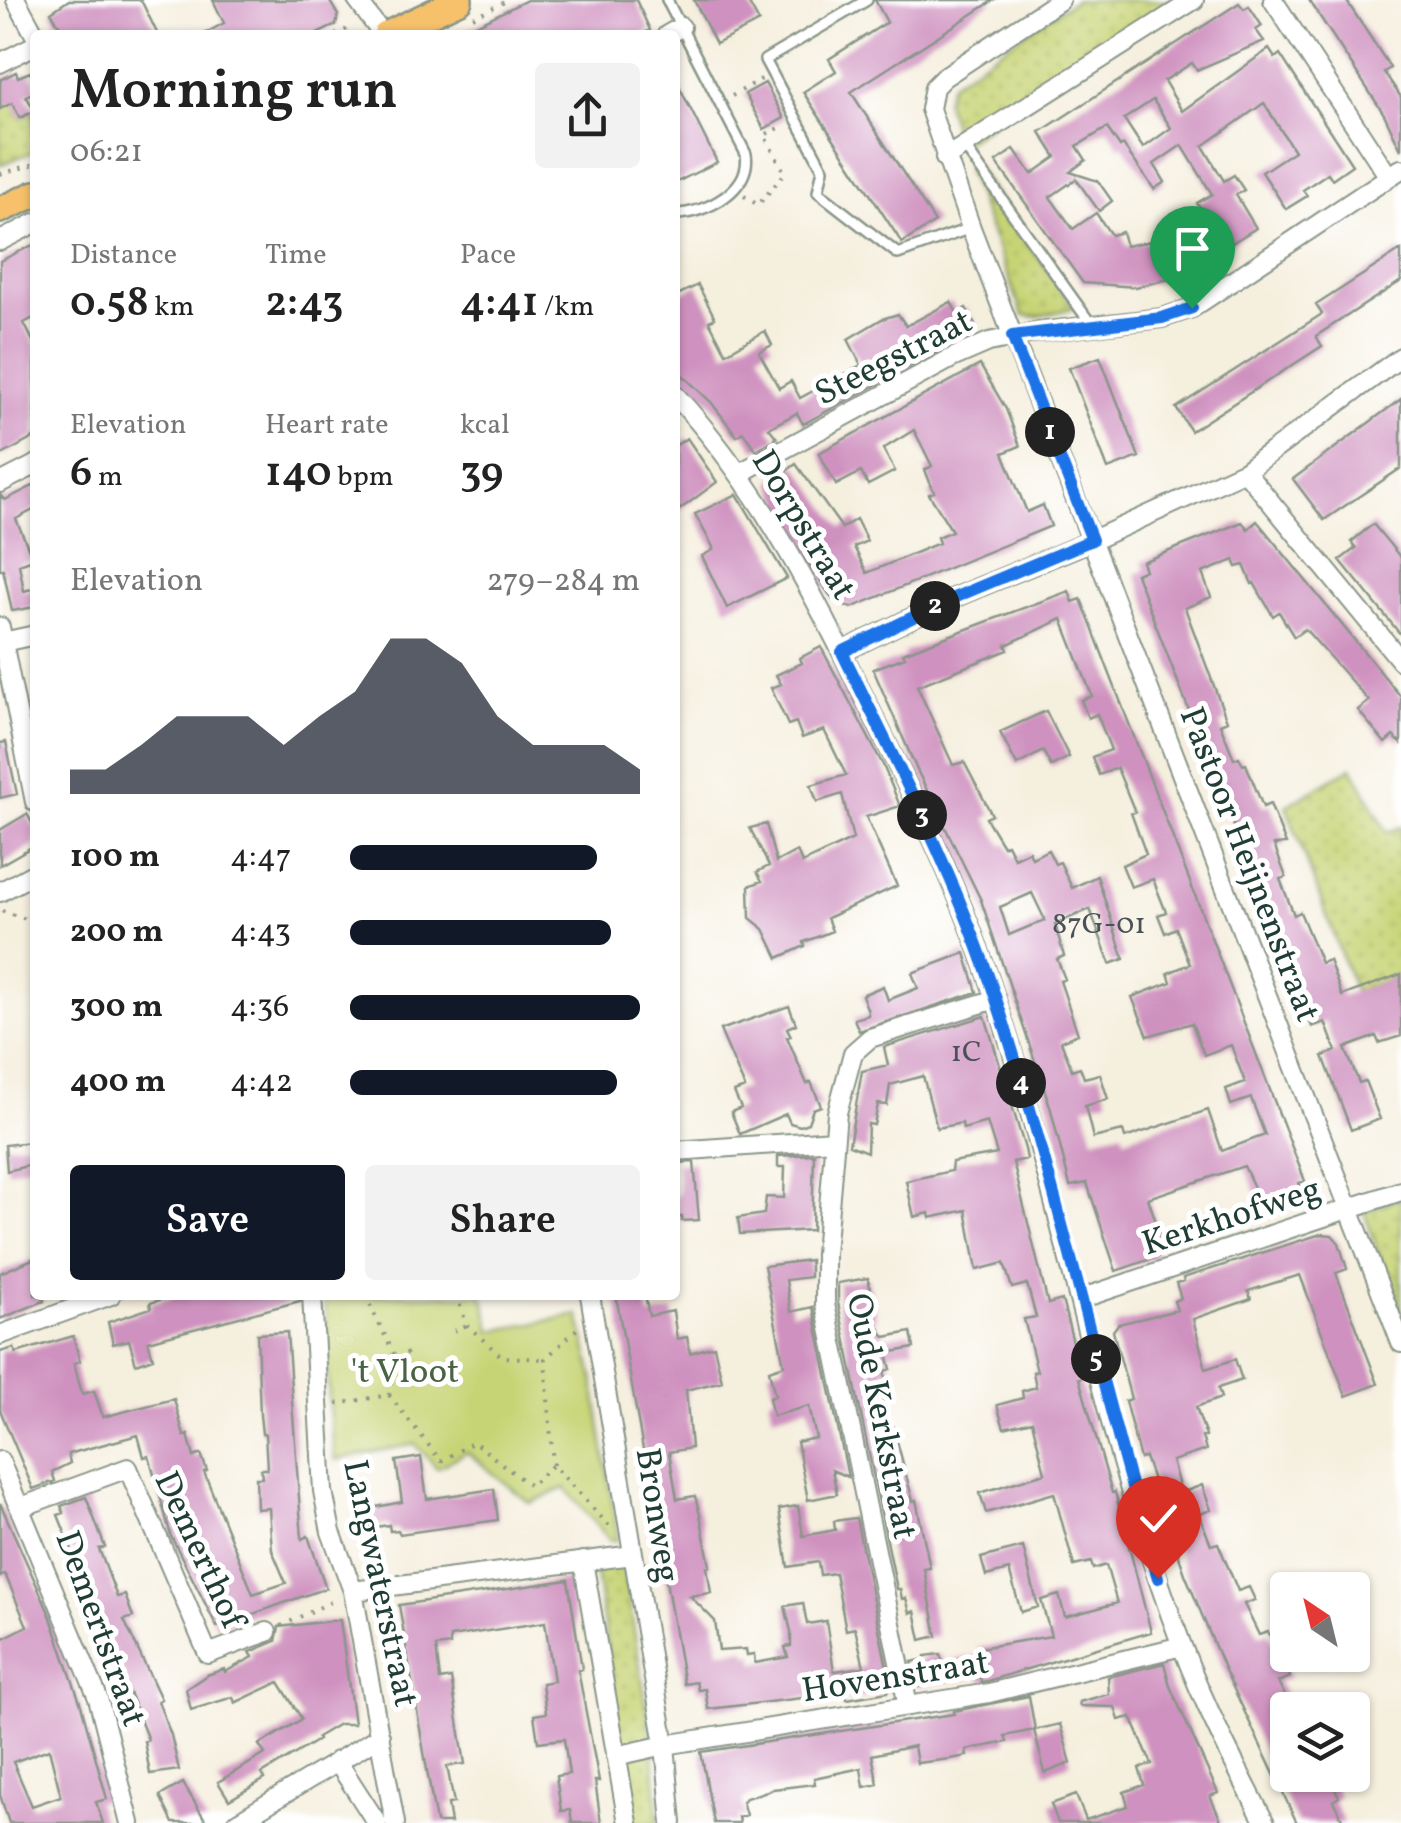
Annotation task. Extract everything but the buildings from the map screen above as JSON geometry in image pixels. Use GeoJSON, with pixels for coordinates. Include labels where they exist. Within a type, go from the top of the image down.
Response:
{"type":"FeatureCollection","features":[{"type":"Feature","properties":{"kind":"main road"},"geometry":{"type":"LineString","coordinates":[[392,30],[426,7],[458,0]]}},
{"type":"Feature","properties":{"kind":"main road"},"geometry":{"type":"LineString","coordinates":[[0,210],[30,196]]}},
{"type":"Feature","properties":{"kind":"street"},"geometry":{"type":"LineString","coordinates":[[357,0],[380,30]]}},
{"type":"Feature","properties":{"kind":"street","name":"Pastoor Heijnenstraat"},"geometry":{"type":"LineString","coordinates":[[1060,0],[936,87],[930,109],[1012,336],[1401,1343]]}},
{"type":"Feature","properties":{"kind":"street"},"geometry":{"type":"LineString","coordinates":[[945,158],[1194,0]]}},
{"type":"Feature","properties":{"kind":"street"},"geometry":{"type":"LineString","coordinates":[[1274,0],[1395,173]]}},
{"type":"Feature","properties":{"kind":"street"},"geometry":{"type":"LineString","coordinates":[[20,1],[33,30]]}},
{"type":"Feature","properties":{"kind":"street"},"geometry":{"type":"LineString","coordinates":[[0,63],[30,48]]}},
{"type":"Feature","properties":{"kind":"street","name":"Steegstraat"},"geometry":{"type":"LineString","coordinates":[[740,473],[952,358],[1012,336],[1162,318],[1192,308],[1395,173]]}},
{"type":"Feature","properties":{"kind":"street"},"geometry":{"type":"LineString","coordinates":[[0,240],[30,225]]}},
{"type":"Feature","properties":{"kind":"street"},"geometry":{"type":"LineString","coordinates":[[842,652],[946,601],[1245,471],[1401,357]]}},
{"type":"Feature","properties":{"kind":"street","name":"Dorpstraat"},"geometry":{"type":"LineString","coordinates":[[680,401],[740,473],[842,652],[936,844],[996,999],[1049,1177],[1138,1511],[1182,1646],[1208,1709],[1265,1823]]}},
{"type":"Feature","properties":{"kind":"street"},"geometry":{"type":"LineString","coordinates":[[0,483],[30,468]]}},
{"type":"Feature","properties":{"kind":"street"},"geometry":{"type":"LineString","coordinates":[[1245,471],[1401,661]]}},
{"type":"Feature","properties":{"kind":"street"},"geometry":{"type":"LineString","coordinates":[[30,635],[2,634],[30,777]]}},
{"type":"Feature","properties":{"kind":"street"},"geometry":{"type":"LineString","coordinates":[[0,892],[30,876]]}},
{"type":"Feature","properties":{"kind":"street","name":"Oude Kerkstraat"},"geometry":{"type":"LineString","coordinates":[[908,1706],[825,1304],[834,1140],[843,1086],[857,1047],[870,1038],[996,999]]}},
{"type":"Feature","properties":{"kind":"street"},"geometry":{"type":"LineString","coordinates":[[680,1151],[834,1140]]}},
{"type":"Feature","properties":{"kind":"street","name":"Kerkhofweg"},"geometry":{"type":"LineString","coordinates":[[1080,1299],[1401,1191]]}},
{"type":"Feature","properties":{"kind":"street"},"geometry":{"type":"LineString","coordinates":[[0,1335],[97,1300]]}},
{"type":"Feature","properties":{"kind":"street","name":"Langwaterstraat"},"geometry":{"type":"LineString","coordinates":[[312,1300],[323,1491],[332,1532],[353,1590],[396,1823]]}},
{"type":"Feature","properties":{"kind":"street","name":"Bronweg"},"geometry":{"type":"LineString","coordinates":[[591,1300],[676,1820]]}},
{"type":"Feature","properties":{"kind":"street","name":"Demertstraat"},"geometry":{"type":"LineString","coordinates":[[0,1461],[98,1698],[130,1823]]}},
{"type":"Feature","properties":{"kind":"street","name":"Demerthof"},"geometry":{"type":"LineString","coordinates":[[22,1507],[128,1468],[208,1654],[267,1632]]}},
{"type":"Feature","properties":{"kind":"street"},"geometry":{"type":"LineString","coordinates":[[353,1590],[632,1555]]}},
{"type":"Feature","properties":{"kind":"street"},"geometry":{"type":"LineString","coordinates":[[583,1561],[628,1823]]}},
{"type":"Feature","properties":{"kind":"street","name":"Hovenstraat"},"geometry":{"type":"LineString","coordinates":[[616,1756],[1036,1684],[1182,1646]]}},
{"type":"Feature","properties":{"kind":"street"},"geometry":{"type":"LineString","coordinates":[[236,1823],[380,1736]]}},
{"type":"Feature","properties":{"kind":"street"},"geometry":{"type":"LineString","coordinates":[[337,1761],[377,1823]]}},
{"type":"Feature","properties":{"kind":"lane"},"geometry":{"type":"LineString","coordinates":[[667,0],[674,30]]}},
{"type":"Feature","properties":{"kind":"lane"},"geometry":{"type":"LineString","coordinates":[[867,0],[765,60],[823,169],[818,192],[898,254],[971,228]]}},
{"type":"Feature","properties":{"kind":"lane"},"geometry":{"type":"LineString","coordinates":[[680,41],[746,154],[746,175],[734,189],[708,206],[680,213]]}},
{"type":"Feature","properties":{"kind":"lane"},"geometry":{"type":"LineString","coordinates":[[964,146],[1092,326]]}},
{"type":"Feature","properties":{"kind":"path"},"geometry":{"type":"LineString","coordinates":[[346,30],[356,25]]}},
{"type":"Feature","properties":{"kind":"path"},"geometry":{"type":"LineString","coordinates":[[744,89],[763,78]]}},
{"type":"Feature","properties":{"kind":"path"},"geometry":{"type":"LineString","coordinates":[[734,189],[758,205],[785,173],[764,135],[783,124],[790,140]]}},
{"type":"Feature","properties":{"kind":"path"},"geometry":{"type":"LineString","coordinates":[[0,174],[30,169]]}},
{"type":"Feature","properties":{"kind":"path"},"geometry":{"type":"LineString","coordinates":[[0,910],[30,920]]}},
{"type":"Feature","properties":{"kind":"path"},"geometry":{"type":"LineString","coordinates":[[368,1300],[396,1358],[389,1395],[440,1461],[474,1442],[530,1486],[553,1465]]}},
{"type":"Feature","properties":{"kind":"path"},"geometry":{"type":"LineString","coordinates":[[458,1300],[467,1325],[502,1357],[538,1356],[545,1360]]}},
{"type":"Feature","properties":{"kind":"path"},"geometry":{"type":"LineString","coordinates":[[545,1360],[582,1324],[595,1322]]}},
{"type":"Feature","properties":{"kind":"path"},"geometry":{"type":"LineString","coordinates":[[454,1331],[467,1325]]}},
{"type":"Feature","properties":{"kind":"path"},"geometry":{"type":"LineString","coordinates":[[396,1358],[409,1352]]}},
{"type":"Feature","properties":{"kind":"path"},"geometry":{"type":"LineString","coordinates":[[545,1360],[553,1465],[618,1535],[629,1532]]}},
{"type":"Feature","properties":{"kind":"path"},"geometry":{"type":"LineString","coordinates":[[319,1407],[389,1395]]}},
{"type":"Feature","properties":{"kind":"path"},"geometry":{"type":"LineString","coordinates":[[267,1632],[353,1590]]}},
{"type":"Feature","properties":{"kind":"green space"},"geometry":{"type":"Polygon","coordinates":[[[1075,0],[1177,0],[959,145],[945,101],[951,83],[1075,0]]]}},
{"type":"Feature","properties":{"kind":"green space"},"geometry":{"type":"Polygon","coordinates":[[[15,101],[21,118],[30,114],[30,153],[0,165],[0,109],[15,101]]]}},
{"type":"Feature","properties":{"kind":"green space"},"geometry":{"type":"Polygon","coordinates":[[[973,163],[1074,308],[1036,317],[1023,315],[966,168],[973,163]]]}},
{"type":"Feature","properties":{"kind":"green space"},"geometry":{"type":"Polygon","coordinates":[[[1352,767],[1387,832],[1401,827],[1401,975],[1355,992],[1286,806],[1352,767]]]}},
{"type":"Feature","properties":{"kind":"green space"},"geometry":{"type":"Polygon","coordinates":[[[1401,1198],[1401,1318],[1364,1212],[1401,1198]]]}},
{"type":"Feature","properties":{"kind":"green space","name":"'t Vloot"},"geometry":{"type":"Polygon","coordinates":[[[325,1300],[484,1300],[492,1331],[579,1315],[593,1377],[618,1540],[610,1540],[565,1488],[530,1503],[467,1452],[437,1468],[415,1444],[335,1460],[325,1300]]]}},
{"type":"Feature","properties":{"kind":"green space"},"geometry":{"type":"Polygon","coordinates":[[[595,1565],[619,1565],[624,1570],[652,1739],[659,1823],[633,1823],[595,1565]]]}},
{"type":"Feature","properties":{"kind":"route"},"geometry":{"type":"LineString","coordinates":[[1158,1578],[1049,1177],[996,999],[936,844],[842,652],[946,601],[1092,540],[1012,336],[1162,318],[1192,308]]}}]}
